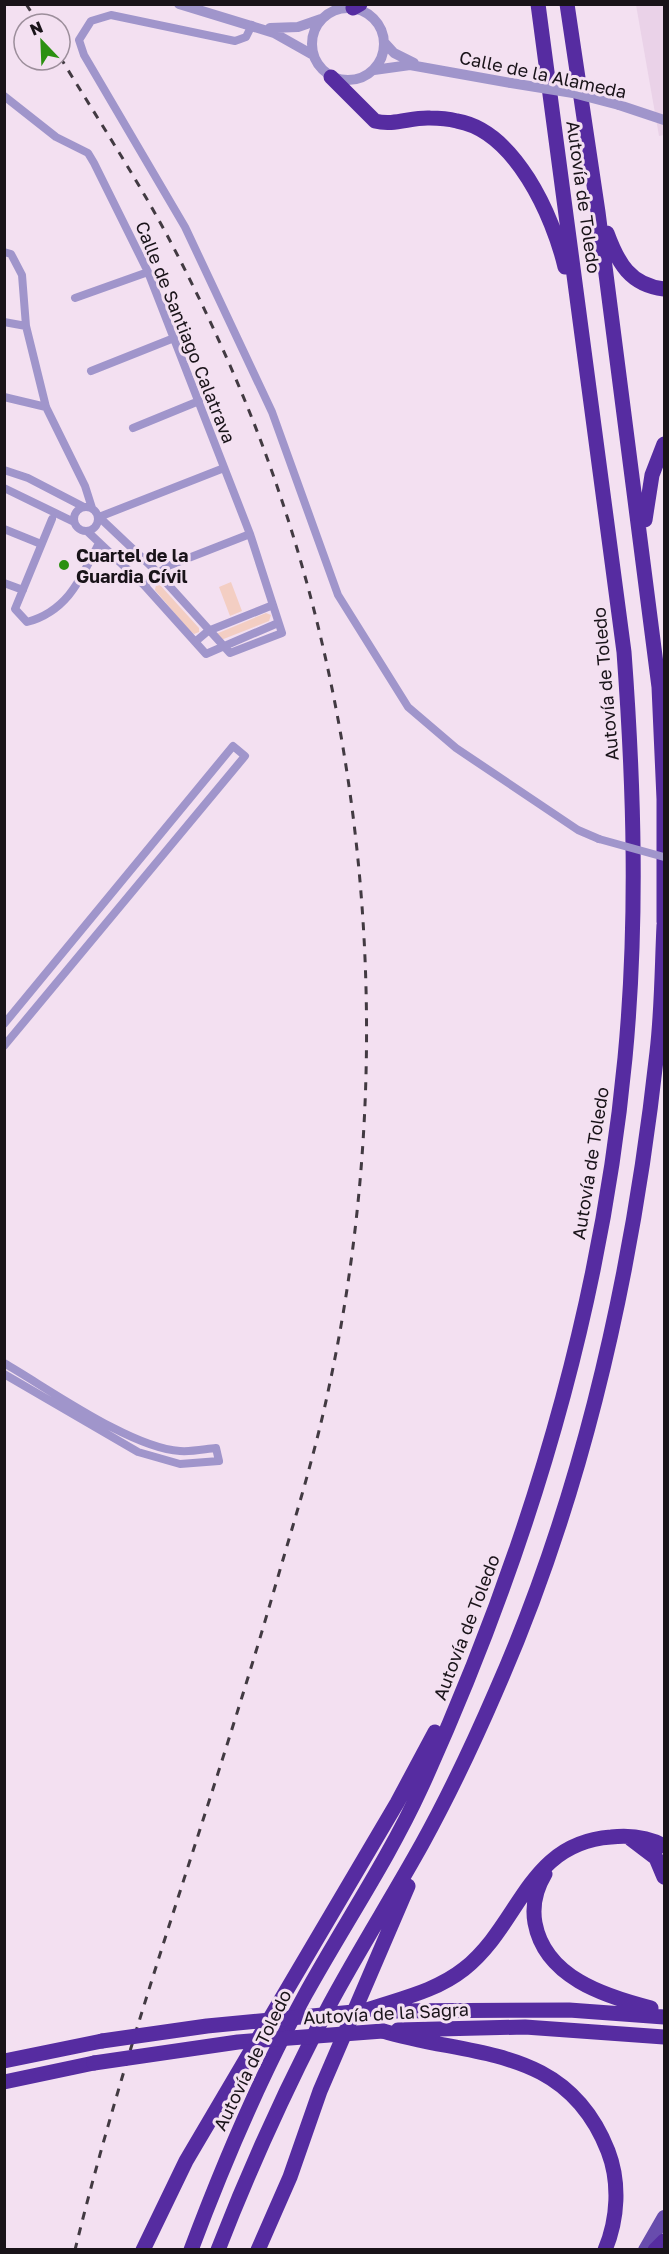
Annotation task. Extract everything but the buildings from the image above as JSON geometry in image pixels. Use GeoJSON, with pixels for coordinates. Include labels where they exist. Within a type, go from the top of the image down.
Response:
{"type":"FeatureCollection","features":[{"type":"Feature","properties":{"kind":"highway","name":"Autovía de Toledo"},"geometry":{"type":"LineString","coordinates":[[191,2250],[224,2161],[271,2061],[419,1793],[463,1690],[517,1551],[567,1389],[604,1210],[625,1058],[633,944],[635,832],[631,746],[624,652],[538,4]]}},
{"type":"Feature","properties":{"kind":"highway","name":"Autovía de Toledo"},"geometry":{"type":"LineString","coordinates":[[218,2250],[252,2163],[300,2063],[424,1841],[496,1690],[538,1583],[582,1451],[611,1333],[635,1217],[657,1050],[664,923],[664,799],[659,687],[641,532],[622,416],[598,212],[567,4]]}},
{"type":"Feature","properties":{"kind":"highway"},"geometry":{"type":"LineString","coordinates":[[331,76],[375,121],[385,124],[429,118],[460,121],[482,130],[501,146],[519,166],[546,211],[558,239],[571,293],[579,303]]}},
{"type":"Feature","properties":{"kind":"highway"},"geometry":{"type":"LineString","coordinates":[[598,212],[620,265],[642,283],[664,289]]}},
{"type":"Feature","properties":{"kind":"highway"},"geometry":{"type":"LineString","coordinates":[[641,532],[645,521],[652,475],[664,444]]}},
{"type":"Feature","properties":{"kind":"highway"},"geometry":{"type":"LineString","coordinates":[[143,2250],[186,2161],[398,1803],[448,1709],[463,1690]]}},
{"type":"Feature","properties":{"kind":"highway"},"geometry":{"type":"LineString","coordinates":[[664,1846],[653,1840],[625,1836],[584,1841],[557,1856],[540,1882],[535,1900],[537,1934],[544,1950],[569,1976],[599,1991],[664,2015]]}},
{"type":"Feature","properties":{"kind":"highway"},"geometry":{"type":"LineString","coordinates":[[625,1836],[656,1858],[664,1876]]}},
{"type":"Feature","properties":{"kind":"highway"},"geometry":{"type":"LineString","coordinates":[[258,2250],[290,2177],[320,2091],[422,1856],[424,1841]]}},
{"type":"Feature","properties":{"kind":"highway","name":"Autovía de la Sagra"},"geometry":{"type":"LineString","coordinates":[[389,2007],[439,1985],[480,1955],[499,1933],[532,1880],[557,1856]]}},
{"type":"Feature","properties":{"kind":"highway","name":"Autovía de la Sagra"},"geometry":{"type":"LineString","coordinates":[[4,2061],[102,2042],[207,2026],[389,2007],[569,2010],[664,2015]]}},
{"type":"Feature","properties":{"kind":"highway","name":"Autovía de la Sagra"},"geometry":{"type":"LineString","coordinates":[[4,2082],[94,2063],[238,2042],[383,2031],[525,2027],[664,2037]]}},
{"type":"Feature","properties":{"kind":"highway"},"geometry":{"type":"LineString","coordinates":[[383,2031],[412,2040],[487,2052],[522,2063],[549,2077],[570,2094],[588,2114],[610,2158],[615,2183],[615,2208],[611,2235],[605,2250]]}},
{"type":"Feature","properties":{"kind":"highway"},"geometry":{"type":"LineString","coordinates":[[154,2250],[206,2128]]}},
{"type":"Feature","properties":{"kind":"highway"},"geometry":{"type":"LineString","coordinates":[[268,2250],[284,2208],[290,2177]]}},
{"type":"Feature","properties":{"kind":"highway"},"geometry":{"type":"LineString","coordinates":[[655,2250],[664,2241]]}},
{"type":"Feature","properties":{"kind":"main road"},"geometry":{"type":"LineString","coordinates":[[645,2250],[664,2217]]}},
{"type":"Feature","properties":{"kind":"street","name":"Calle de la Alameda"},"geometry":{"type":"LineString","coordinates":[[179,4],[285,37],[313,55],[320,68],[331,76],[343,80],[357,80],[374,70],[399,65],[426,67],[573,93],[659,115],[664,120]]}},
{"type":"Feature","properties":{"kind":"street","name":"Calle de la Alameda"},"geometry":{"type":"LineString","coordinates":[[255,26],[287,29],[321,19],[339,9],[357,6],[372,17],[380,28],[384,42],[394,53],[426,67]]}},
{"type":"Feature","properties":{"kind":"street"},"geometry":{"type":"LineString","coordinates":[[255,26],[246,37],[235,41],[111,15],[91,21],[79,40],[84,55],[185,227],[267,402],[338,595],[408,707],[456,748],[578,830],[599,839],[664,857]]}},
{"type":"Feature","properties":{"kind":"street"},"geometry":{"type":"LineString","coordinates":[[313,55],[312,36],[321,19]]}},
{"type":"Feature","properties":{"kind":"street"},"geometry":{"type":"LineString","coordinates":[[374,70],[381,60],[384,42]]}},
{"type":"Feature","properties":{"kind":"street","name":"Calle de Santiago Calatrava"},"geometry":{"type":"LineString","coordinates":[[4,96],[56,137],[88,153],[148,272],[250,534],[278,623]]}},
{"type":"Feature","properties":{"kind":"street"},"geometry":{"type":"LineString","coordinates":[[4,252],[11,254],[22,275],[26,326],[46,407],[85,486],[88,507]]}},
{"type":"Feature","properties":{"kind":"street"},"geometry":{"type":"LineString","coordinates":[[75,298],[148,272]]}},
{"type":"Feature","properties":{"kind":"street"},"geometry":{"type":"LineString","coordinates":[[4,322],[26,326]]}},
{"type":"Feature","properties":{"kind":"street"},"geometry":{"type":"LineString","coordinates":[[90,371],[174,338]]}},
{"type":"Feature","properties":{"kind":"street"},"geometry":{"type":"LineString","coordinates":[[4,397],[46,407]]}},
{"type":"Feature","properties":{"kind":"street"},"geometry":{"type":"LineString","coordinates":[[134,428],[199,401]]}},
{"type":"Feature","properties":{"kind":"street"},"geometry":{"type":"LineString","coordinates":[[88,532],[95,528],[99,517],[224,468]]}},
{"type":"Feature","properties":{"kind":"street"},"geometry":{"type":"LineString","coordinates":[[4,470],[28,478],[88,507],[157,573],[208,631],[222,646],[230,653],[282,633],[278,623],[222,646],[206,654],[144,585],[88,532],[79,529],[74,522],[4,488]]}},
{"type":"Feature","properties":{"kind":"street"},"geometry":{"type":"LineString","coordinates":[[74,522],[75,514],[88,507]]}},
{"type":"Feature","properties":{"kind":"street"},"geometry":{"type":"LineString","coordinates":[[52,519],[15,609],[27,622],[56,611],[77,585],[99,543]]}},
{"type":"Feature","properties":{"kind":"street"},"geometry":{"type":"LineString","coordinates":[[4,529],[41,544]]}},
{"type":"Feature","properties":{"kind":"street"},"geometry":{"type":"LineString","coordinates":[[144,585],[157,573],[250,534]]}},
{"type":"Feature","properties":{"kind":"street"},"geometry":{"type":"LineString","coordinates":[[4,583],[23,590]]}},
{"type":"Feature","properties":{"kind":"street"},"geometry":{"type":"LineString","coordinates":[[195,642],[208,631],[273,605]]}},
{"type":"Feature","properties":{"kind":"street"},"geometry":{"type":"LineString","coordinates":[[4,1024],[233,746],[245,756],[4,1046]]}},
{"type":"Feature","properties":{"kind":"street"},"geometry":{"type":"LineString","coordinates":[[4,1363],[124,1433],[154,1446],[180,1451],[216,1448],[219,1461],[180,1464],[138,1452],[4,1374]]}},
{"type":"Feature","properties":{"kind":"shaded area"},"geometry":{"type":"Polygon","coordinates":[[[636,5],[664,5],[664,135],[659,136],[636,5]]]}},
{"type":"Feature","properties":{"kind":"shaded area"},"geometry":{"type":"Polygon","coordinates":[[[231,582],[242,611],[230,616],[219,587],[231,582]]]}},
{"type":"Feature","properties":{"kind":"shaded area"},"geometry":{"type":"Polygon","coordinates":[[[156,585],[160,585],[199,628],[199,632],[194,634],[189,630],[155,590],[156,585]]]}},
{"type":"Feature","properties":{"kind":"shaded area"},"geometry":{"type":"Polygon","coordinates":[[[266,613],[271,615],[269,621],[221,640],[216,634],[266,613]]]}},
{"type":"Feature","properties":{"kind":"railway"},"geometry":{"type":"LineString","coordinates":[[26,4],[31,12]]}},
{"type":"Feature","properties":{"kind":"railway"},"geometry":{"type":"LineString","coordinates":[[69,72],[154,212],[181,262],[233,371],[266,455],[302,567],[331,682],[351,799],[363,917],[367,1035],[362,1154],[350,1271],[323,1412],[304,1488],[250,1670],[120,2083],[75,2250]]}},
{"type":"Feature","properties":{"kind":"place","name":"Cuartel de la Guardia Cívil"},"geometry":{"type":"Point","coordinates":[64,565]}}]}
